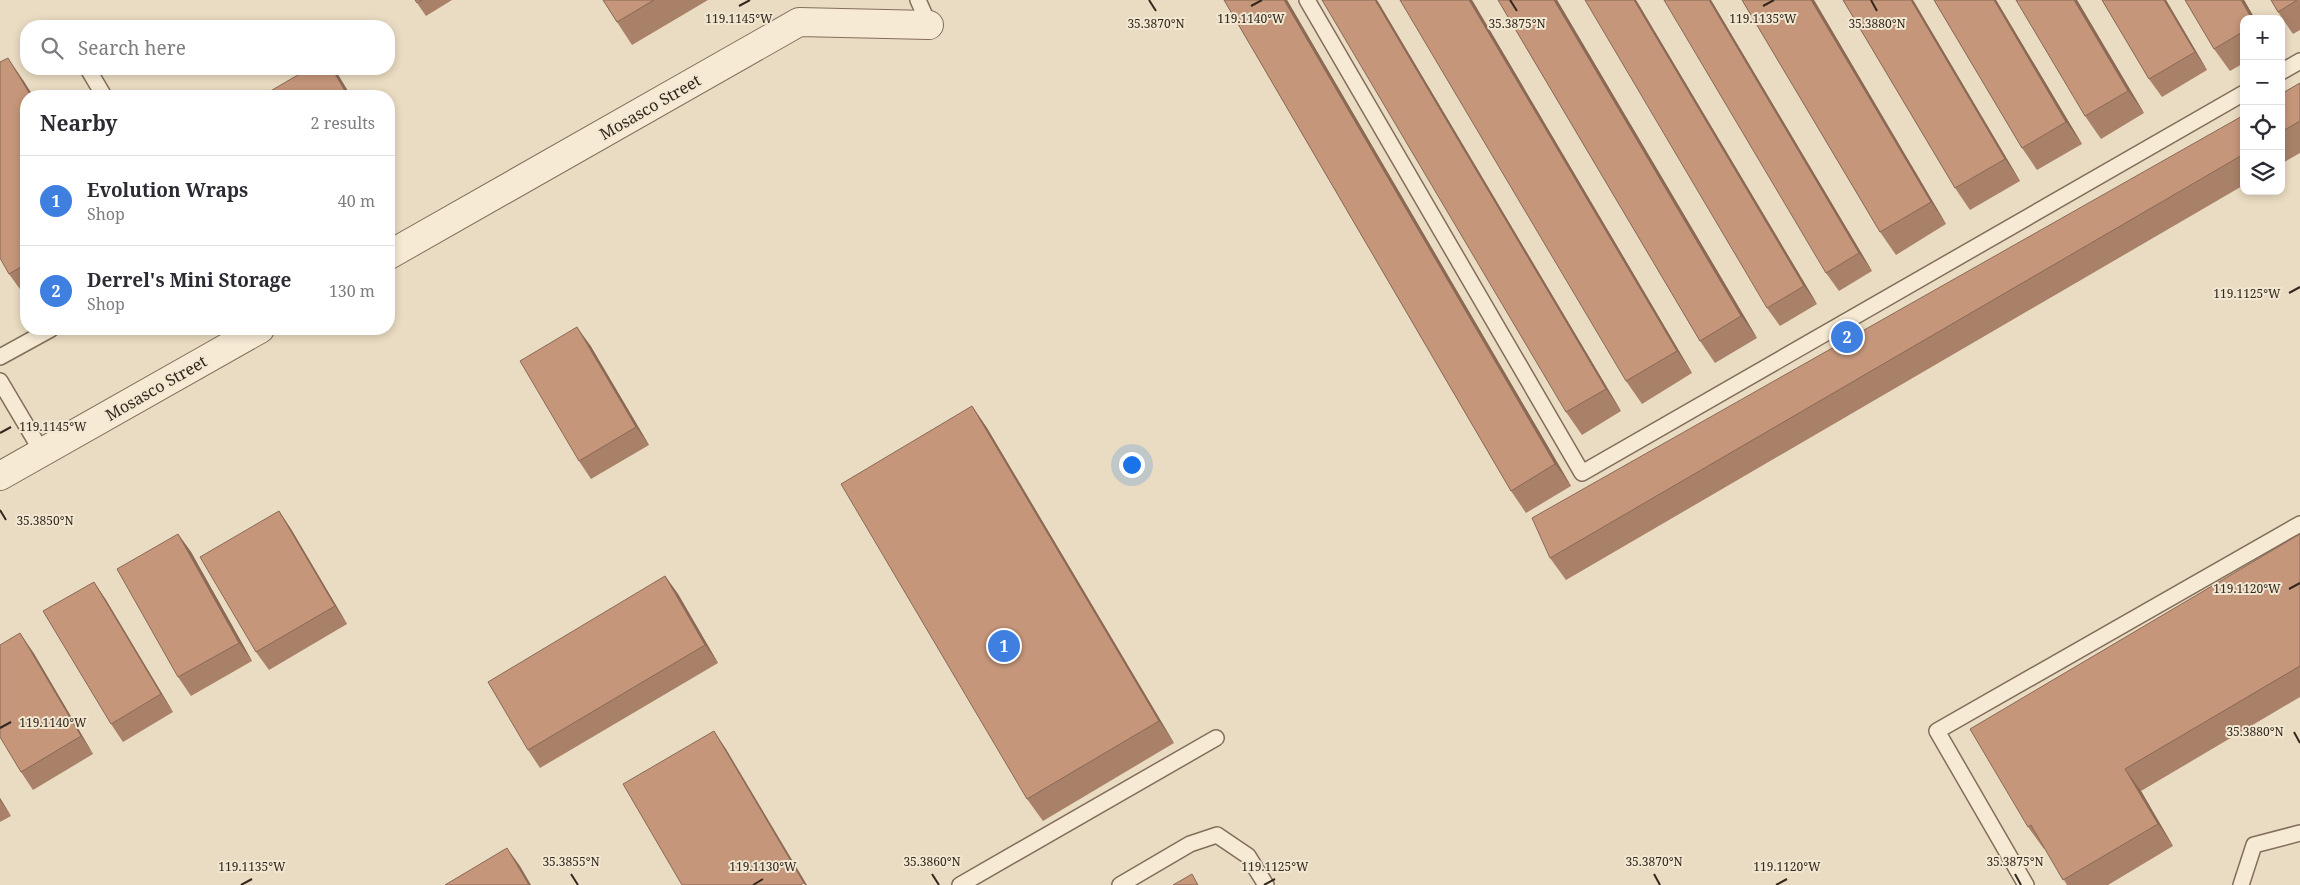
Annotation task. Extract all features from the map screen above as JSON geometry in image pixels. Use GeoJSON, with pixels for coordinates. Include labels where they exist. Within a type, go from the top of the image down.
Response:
{"type":"FeatureCollection","features":[{"type":"Feature","properties":{"kind":"street","name":"Mosasco Street"},"geometry":{"type":"LineString","coordinates":[[395,253],[799,22],[928,25]]}},
{"type":"Feature","properties":{"kind":"street","name":"Mosasco Street"},"geometry":{"type":"LineString","coordinates":[[0,476],[249,335]]}},
{"type":"Feature","properties":{"kind":"lane"},"geometry":{"type":"LineString","coordinates":[[918,0],[928,25]]}},
{"type":"Feature","properties":{"kind":"lane"},"geometry":{"type":"LineString","coordinates":[[1307,0],[1582,472],[2240,95]]}},
{"type":"Feature","properties":{"kind":"lane"},"geometry":{"type":"LineString","coordinates":[[2285,70],[2300,61]]}},
{"type":"Feature","properties":{"kind":"lane"},"geometry":{"type":"LineString","coordinates":[[92,75],[100,90]]}},
{"type":"Feature","properties":{"kind":"lane"},"geometry":{"type":"LineString","coordinates":[[0,357],[40,335]]}},
{"type":"Feature","properties":{"kind":"lane"},"geometry":{"type":"LineString","coordinates":[[0,380],[42,452]]}},
{"type":"Feature","properties":{"kind":"lane"},"geometry":{"type":"LineString","coordinates":[[2026,885],[1937,731],[2300,524]]}},
{"type":"Feature","properties":{"kind":"lane"},"geometry":{"type":"LineString","coordinates":[[960,885],[1216,738]]}},
{"type":"Feature","properties":{"kind":"lane"},"geometry":{"type":"LineString","coordinates":[[2241,885],[2254,845],[2300,833]]}},
{"type":"Feature","properties":{"kind":"lane"},"geometry":{"type":"LineString","coordinates":[[1120,885],[1190,844],[1217,835],[1248,856],[1266,885]]}},
{"type":"Feature","properties":{"kind":"building"},"geometry":{"type":"Polygon","coordinates":[[[603,0],[654,0],[617,22],[603,0]]]}},
{"type":"Feature","properties":{"kind":"building"},"geometry":{"type":"Polygon","coordinates":[[[1224,0],[1284,0],[1555,464],[1511,491],[1224,0]]]}},
{"type":"Feature","properties":{"kind":"building"},"geometry":{"type":"Polygon","coordinates":[[[1322,0],[1375,0],[1606,389],[1566,412],[1322,0]]]}},
{"type":"Feature","properties":{"kind":"building"},"geometry":{"type":"Polygon","coordinates":[[[1400,0],[1469,0],[1677,351],[1626,381],[1400,0]]]}},
{"type":"Feature","properties":{"kind":"building"},"geometry":{"type":"Polygon","coordinates":[[[1498,0],[1554,0],[1741,316],[1700,341],[1498,0]]]}},
{"type":"Feature","properties":{"kind":"building"},"geometry":{"type":"Polygon","coordinates":[[[1585,0],[1634,0],[1804,286],[1767,308],[1585,0]]]}},
{"type":"Feature","properties":{"kind":"building"},"geometry":{"type":"Polygon","coordinates":[[[1664,0],[1709,0],[1859,253],[1826,273],[1664,0]]]}},
{"type":"Feature","properties":{"kind":"building"},"geometry":{"type":"Polygon","coordinates":[[[1742,0],[1811,0],[1931,202],[1880,232],[1742,0]]]}},
{"type":"Feature","properties":{"kind":"building"},"geometry":{"type":"Polygon","coordinates":[[[1843,0],[1911,0],[2005,159],[1955,188],[1843,0]]]}},
{"type":"Feature","properties":{"kind":"building"},"geometry":{"type":"Polygon","coordinates":[[[1934,0],[1994,0],[2066,122],[2022,148],[1934,0]]]}},
{"type":"Feature","properties":{"kind":"building"},"geometry":{"type":"Polygon","coordinates":[[[2016,0],[2074,0],[2128,91],[2085,116],[2016,0]]]}},
{"type":"Feature","properties":{"kind":"building"},"geometry":{"type":"Polygon","coordinates":[[[2102,0],[2164,0],[2195,52],[2149,79],[2102,0]]]}},
{"type":"Feature","properties":{"kind":"building"},"geometry":{"type":"Polygon","coordinates":[[[2185,0],[2241,0],[2250,15],[2240,15],[2240,33],[2214,49],[2185,0]]]}},
{"type":"Feature","properties":{"kind":"building"},"geometry":{"type":"Polygon","coordinates":[[[2271,0],[2297,0],[2278,12],[2271,0]]]}},
{"type":"Feature","properties":{"kind":"building"},"geometry":{"type":"Polygon","coordinates":[[[8,58],[27,90],[20,90],[20,268],[9,274],[0,258],[0,62],[8,58]]]}},
{"type":"Feature","properties":{"kind":"building"},"geometry":{"type":"Polygon","coordinates":[[[298,75],[336,75],[344,90],[272,90],[298,75]]]}},
{"type":"Feature","properties":{"kind":"building"},"geometry":{"type":"Polygon","coordinates":[[[2300,83],[2300,121],[2285,130],[2285,105],[2285,92],[2300,83]]]}},
{"type":"Feature","properties":{"kind":"building"},"geometry":{"type":"Polygon","coordinates":[[[2240,117],[2240,156],[1550,558],[1532,518],[2240,117]]]}},
{"type":"Feature","properties":{"kind":"building"},"geometry":{"type":"Polygon","coordinates":[[[577,327],[636,427],[579,461],[520,361],[577,327]]]}},
{"type":"Feature","properties":{"kind":"building"},"geometry":{"type":"Polygon","coordinates":[[[972,406],[1159,721],[1027,799],[841,484],[972,406]]]}},
{"type":"Feature","properties":{"kind":"building"},"geometry":{"type":"Polygon","coordinates":[[[279,511],[335,606],[256,652],[200,557],[279,511]]]}},
{"type":"Feature","properties":{"kind":"building"},"geometry":{"type":"Polygon","coordinates":[[[178,534],[239,643],[178,677],[117,569],[178,534]]]}},
{"type":"Feature","properties":{"kind":"building"},"geometry":{"type":"Polygon","coordinates":[[[2300,534],[2300,666],[2125,769],[2158,824],[2063,880],[2031,825],[2028,827],[1970,729],[2300,534]]]}},
{"type":"Feature","properties":{"kind":"building"},"geometry":{"type":"Polygon","coordinates":[[[665,576],[705,645],[528,750],[488,682],[665,576]]]}},
{"type":"Feature","properties":{"kind":"building"},"geometry":{"type":"Polygon","coordinates":[[[94,582],[161,694],[111,724],[43,611],[94,582]]]}},
{"type":"Feature","properties":{"kind":"building"},"geometry":{"type":"Polygon","coordinates":[[[20,633],[81,736],[21,772],[0,737],[0,645],[20,633]]]}},
{"type":"Feature","properties":{"kind":"building"},"geometry":{"type":"Polygon","coordinates":[[[714,731],[804,883],[800,885],[682,885],[623,784],[714,731]]]}},
{"type":"Feature","properties":{"kind":"building"},"geometry":{"type":"Polygon","coordinates":[[[507,848],[529,885],[445,885],[507,848]]]}},
{"type":"Feature","properties":{"kind":"building"},"geometry":{"type":"Polygon","coordinates":[[[1192,874],[1198,885],[1173,885],[1192,874]]]}},
{"type":"Feature","properties":{"kind":"place","name":"Derrel's Mini Storage"},"geometry":{"type":"Point","coordinates":[1847,337]}},
{"type":"Feature","properties":{"kind":"place","name":"Evolution Wraps"},"geometry":{"type":"Point","coordinates":[1004,646]}}]}
